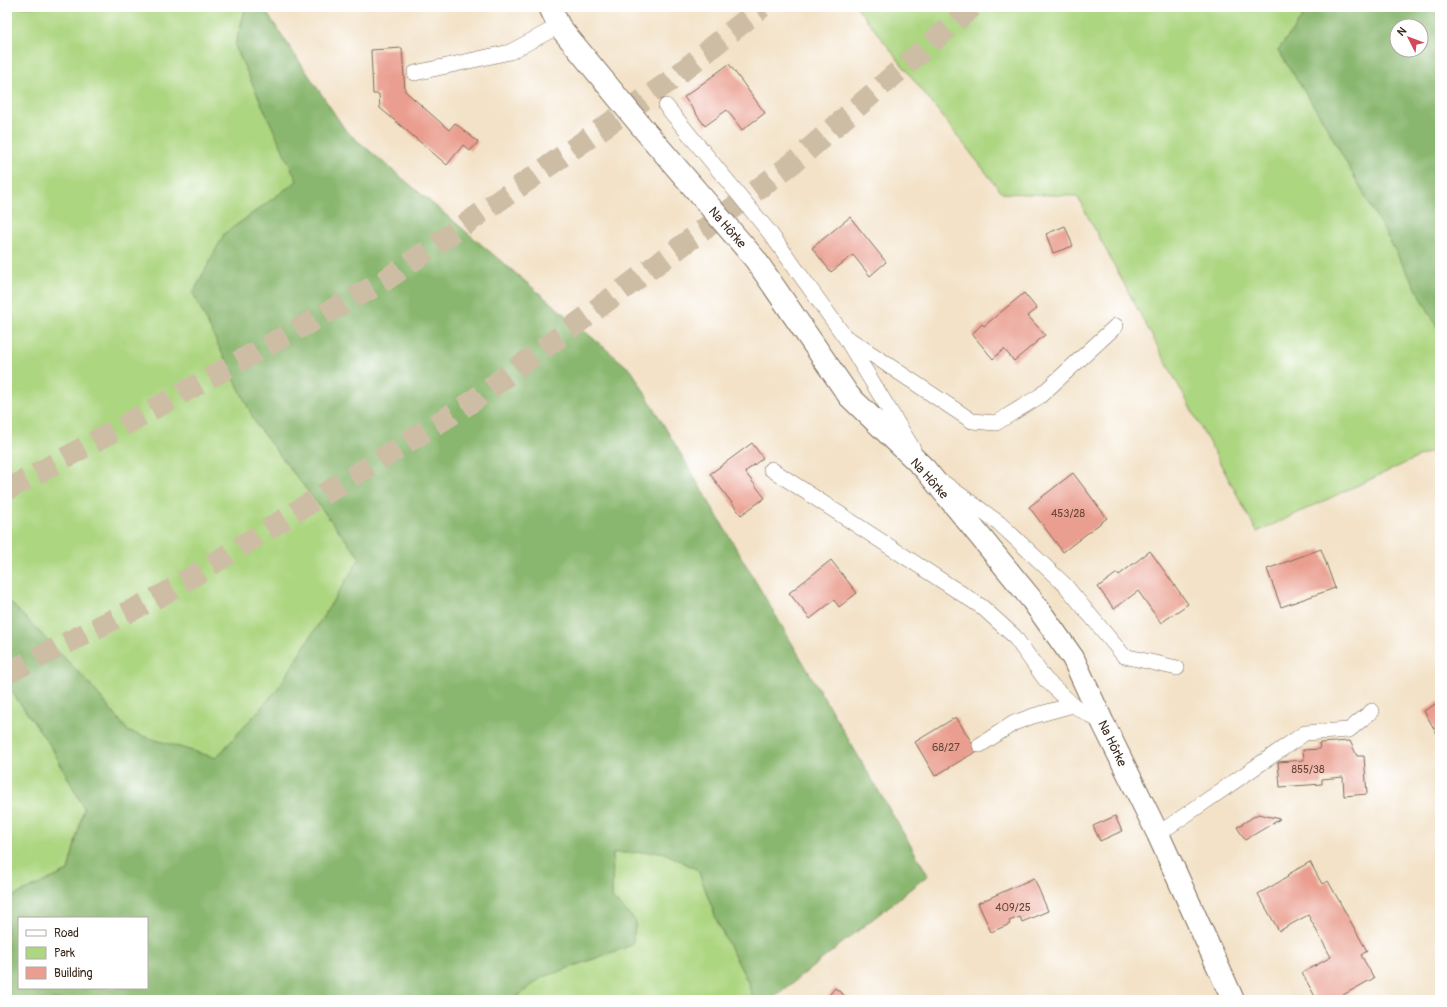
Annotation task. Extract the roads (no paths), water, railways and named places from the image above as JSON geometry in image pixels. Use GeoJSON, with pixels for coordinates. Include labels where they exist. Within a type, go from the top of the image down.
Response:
{"type":"FeatureCollection","features":[{"type":"Feature","properties":{"kind":"street","name":"Na Hôrke"},"geometry":{"type":"LineString","coordinates":[[555,16],[646,132],[755,259],[849,396],[925,470],[1032,600],[1073,658],[1103,723],[1158,834],[1233,1000]]}},
{"type":"Feature","properties":{"kind":"lane"},"geometry":{"type":"LineString","coordinates":[[415,73],[510,52],[555,16]]}},
{"type":"Feature","properties":{"kind":"lane"},"geometry":{"type":"LineString","coordinates":[[666,106],[770,233],[845,336],[925,470],[999,523],[1065,584],[1124,656],[1177,668]]}},
{"type":"Feature","properties":{"kind":"lane"},"geometry":{"type":"LineString","coordinates":[[845,336],[972,421],[996,423],[1040,396],[1116,326]]}},
{"type":"Feature","properties":{"kind":"lane"},"geometry":{"type":"LineString","coordinates":[[772,469],[982,607],[1014,636],[1045,679],[1073,705],[1103,723]]}},
{"type":"Feature","properties":{"kind":"lane"},"geometry":{"type":"LineString","coordinates":[[980,745],[1014,723],[1073,705]]}},
{"type":"Feature","properties":{"kind":"lane"},"geometry":{"type":"LineString","coordinates":[[1158,834],[1305,733],[1349,730],[1372,711]]}},
{"type":"Feature","properties":{"kind":"tunnel"},"geometry":{"type":"LineString","coordinates":[[7,490],[384,281],[670,81],[762,7]]}},
{"type":"Feature","properties":{"kind":"tunnel"},"geometry":{"type":"LineString","coordinates":[[7,673],[166,593],[470,403],[793,163],[972,7]]}}]}
